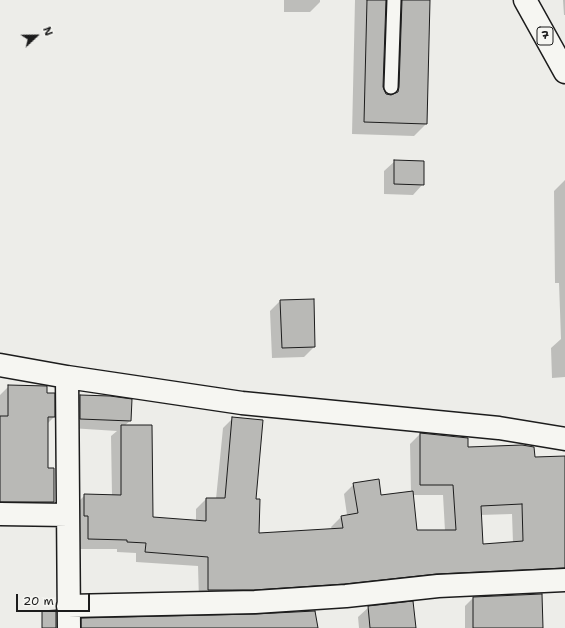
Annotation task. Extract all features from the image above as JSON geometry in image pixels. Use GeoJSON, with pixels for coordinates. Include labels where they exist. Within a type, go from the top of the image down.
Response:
{"type":"FeatureCollection","features":[{"type":"Feature","properties":{"kind":"main road","name":"7"},"geometry":{"type":"LineString","coordinates":[[525,0],[565,72]]}},
{"type":"Feature","properties":{"kind":"main road"},"geometry":{"type":"LineString","coordinates":[[0,365],[67,377],[242,403],[499,428],[565,439]]}},
{"type":"Feature","properties":{"kind":"main road"},"geometry":{"type":"LineString","coordinates":[[67,377],[69,628]]}},
{"type":"Feature","properties":{"kind":"main road"},"geometry":{"type":"LineString","coordinates":[[0,514],[68,515]]}},
{"type":"Feature","properties":{"kind":"main road"},"geometry":{"type":"LineString","coordinates":[[68,606],[255,602],[346,596],[438,586],[565,580]]}},
{"type":"Feature","properties":{"kind":"lane"},"geometry":{"type":"LineString","coordinates":[[391,87],[394,0]]}},
{"type":"Feature","properties":{"kind":"building"},"geometry":{"type":"Polygon","coordinates":[[[367,0],[386,0],[383,87],[386,94],[391,95],[398,92],[399,87],[402,0],[430,0],[427,124],[364,122],[367,0]]]}},
{"type":"Feature","properties":{"kind":"building"},"geometry":{"type":"Polygon","coordinates":[[[394,160],[424,161],[424,185],[394,184],[394,160]]]}},
{"type":"Feature","properties":{"kind":"building"},"geometry":{"type":"Polygon","coordinates":[[[314,299],[315,347],[282,348],[280,300],[314,299]]]}},
{"type":"Feature","properties":{"kind":"building"},"geometry":{"type":"Polygon","coordinates":[[[8,385],[47,386],[47,393],[55,393],[55,417],[48,417],[48,468],[54,468],[54,502],[0,502],[0,416],[8,416],[8,385]]]}},
{"type":"Feature","properties":{"kind":"building"},"geometry":{"type":"Polygon","coordinates":[[[80,395],[110,396],[132,399],[131,421],[80,419],[80,395]]]}},
{"type":"Feature","properties":{"kind":"building"},"geometry":{"type":"Polygon","coordinates":[[[232,417],[263,420],[256,499],[260,499],[259,533],[343,528],[341,516],[358,513],[353,483],[379,479],[381,495],[413,491],[417,530],[456,530],[453,485],[420,485],[420,433],[468,438],[468,447],[522,445],[534,447],[535,457],[565,456],[565,568],[437,574],[345,584],[254,590],[208,590],[208,557],[145,552],[146,543],[127,542],[127,540],[88,539],[88,516],[84,516],[84,494],[121,495],[121,425],[152,425],[153,517],[206,521],[206,498],[225,498],[232,417]],[[522,504],[481,506],[483,544],[523,541],[522,504]]]}},
{"type":"Feature","properties":{"kind":"building"},"geometry":{"type":"Polygon","coordinates":[[[542,594],[543,628],[473,628],[473,597],[542,594]]]}},
{"type":"Feature","properties":{"kind":"building"},"geometry":{"type":"Polygon","coordinates":[[[413,601],[416,628],[370,628],[368,606],[413,601]]]}},
{"type":"Feature","properties":{"kind":"building"},"geometry":{"type":"Polygon","coordinates":[[[56,610],[56,628],[42,628],[42,611],[56,610]]]}},
{"type":"Feature","properties":{"kind":"building"},"geometry":{"type":"Polygon","coordinates":[[[315,611],[318,628],[81,628],[81,618],[255,614],[315,611]]]}}]}
